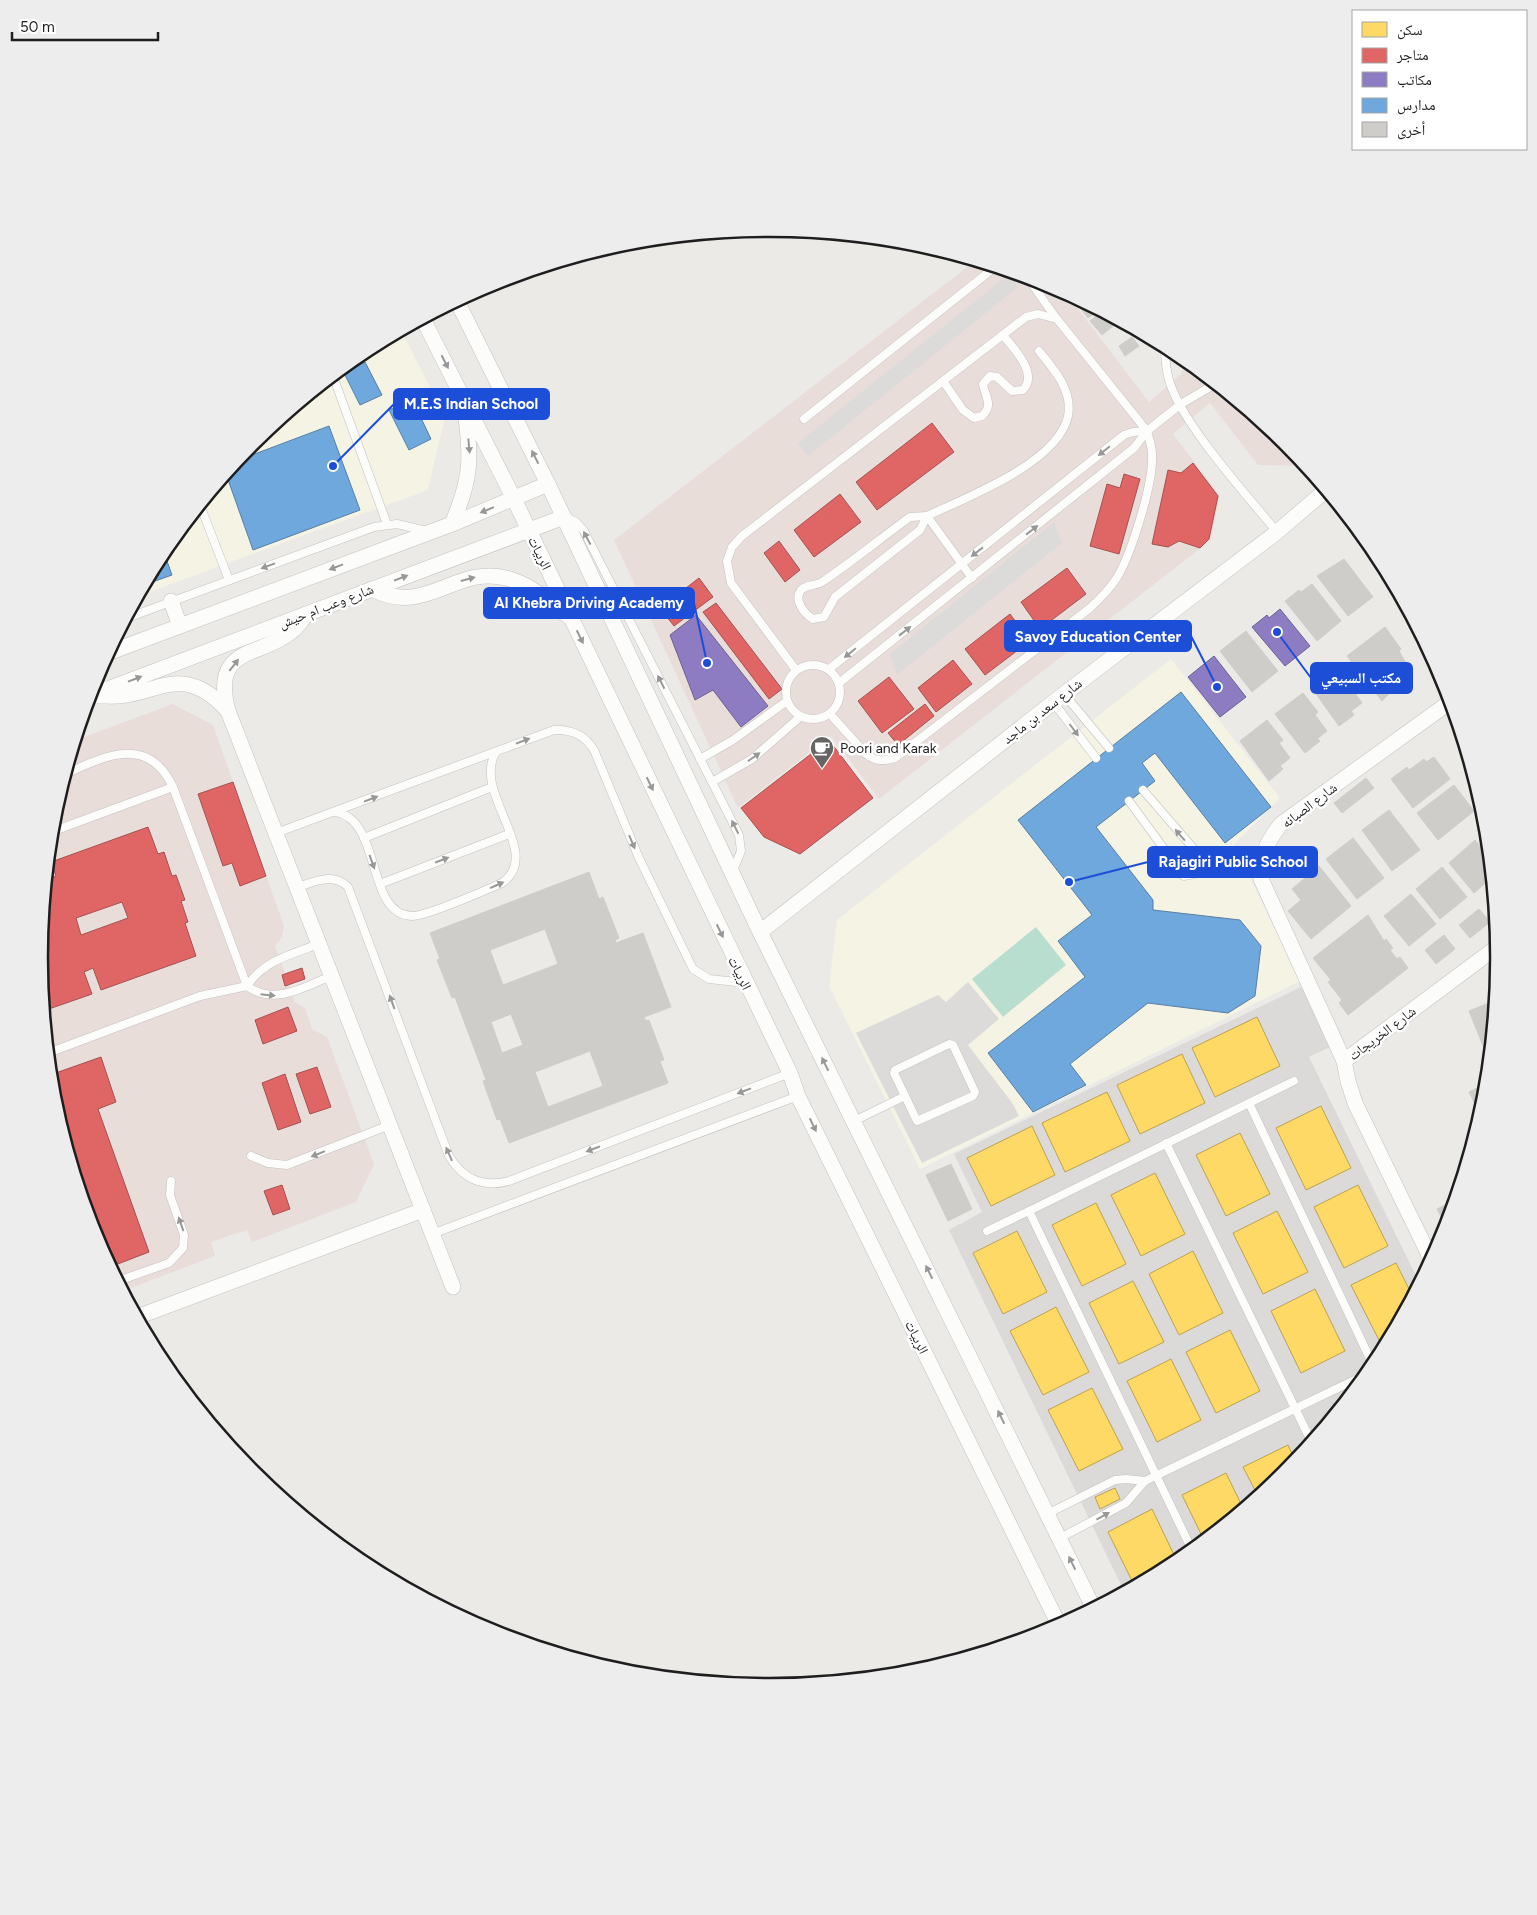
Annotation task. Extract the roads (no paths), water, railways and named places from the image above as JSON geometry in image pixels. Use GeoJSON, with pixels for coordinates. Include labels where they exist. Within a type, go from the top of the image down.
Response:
{"type":"FeatureCollection","features":[{"type":"Feature","properties":{"kind":"street"},"geometry":{"type":"LineString","coordinates":[[460,306],[564,517],[760,932],[1049,1514],[1091,1602]]}},
{"type":"Feature","properties":{"kind":"street","name":"الربيات"},"geometry":{"type":"LineString","coordinates":[[425,324],[514,499],[790,1073],[798,1096],[1055,1619]]}},
{"type":"Feature","properties":{"kind":"street"},"geometry":{"type":"LineString","coordinates":[[452,524],[463,498],[470,465],[470,448],[463,397]]}},
{"type":"Feature","properties":{"kind":"street"},"geometry":{"type":"LineString","coordinates":[[117,650],[452,524],[548,484]]}},
{"type":"Feature","properties":{"kind":"street","name":"شارع سعد بن ماجد"},"geometry":{"type":"LineString","coordinates":[[760,932],[1058,698],[1277,532],[1321,494]]}},
{"type":"Feature","properties":{"kind":"street","name":"شارع وعب ام حيش"},"geometry":{"type":"LineString","coordinates":[[98,692],[564,517]]}},
{"type":"Feature","properties":{"kind":"street"},"geometry":{"type":"LineString","coordinates":[[372,589],[392,597],[415,598],[474,577],[504,577],[526,585],[570,618]]}},
{"type":"Feature","properties":{"kind":"street"},"geometry":{"type":"LineString","coordinates":[[171,602],[180,626]]}},
{"type":"Feature","properties":{"kind":"street"},"geometry":{"type":"LineString","coordinates":[[306,614],[292,632],[246,653],[234,663],[224,686],[228,711],[453,1287]]}},
{"type":"Feature","properties":{"kind":"street"},"geometry":{"type":"LineString","coordinates":[[97,696],[116,697],[163,685],[187,684],[210,693],[228,711]]}},
{"type":"Feature","properties":{"kind":"street","name":"شارع الصبانه"},"geometry":{"type":"LineString","coordinates":[[1344,1060],[1269,900],[1261,879],[1261,858],[1268,840],[1281,824],[1444,706]]}},
{"type":"Feature","properties":{"kind":"street","name":"شارع الخريجات"},"geometry":{"type":"LineString","coordinates":[[1427,1251],[1355,1103],[1344,1060],[1490,952]]}},
{"type":"Feature","properties":{"kind":"street"},"geometry":{"type":"LineString","coordinates":[[143,1316],[423,1210]]}},
{"type":"Feature","properties":{"kind":"lane"},"geometry":{"type":"LineString","coordinates":[[804,419],[991,272]]}},
{"type":"Feature","properties":{"kind":"lane"},"geometry":{"type":"LineString","coordinates":[[830,714],[873,760],[883,761],[895,758],[1090,608],[1110,589],[1127,554],[1147,493],[1151,472],[1152,455],[1147,431],[1057,319],[1035,288]]}},
{"type":"Feature","properties":{"kind":"lane"},"geometry":{"type":"LineString","coordinates":[[796,670],[731,583],[726,561],[732,547],[742,536],[1026,317],[1038,314],[1057,319]]}},
{"type":"Feature","properties":{"kind":"lane"},"geometry":{"type":"LineString","coordinates":[[943,381],[963,410],[974,418],[982,416],[988,409],[989,401],[983,384],[990,376],[996,377],[1012,391],[1023,390],[1028,382],[1028,372],[1003,335]]}},
{"type":"Feature","properties":{"kind":"lane"},"geometry":{"type":"LineString","coordinates":[[927,516],[920,530],[836,597],[824,617],[813,619],[806,615],[799,602],[800,592],[803,588],[822,582],[910,517],[927,516],[1010,477],[1040,455],[1064,428],[1068,415],[1066,395],[1055,370],[1039,351]]}},
{"type":"Feature","properties":{"kind":"lane"},"geometry":{"type":"LineString","coordinates":[[1166,356],[1169,381],[1200,435],[1277,532]]}},
{"type":"Feature","properties":{"kind":"lane"},"geometry":{"type":"LineString","coordinates":[[334,382],[387,524]]}},
{"type":"Feature","properties":{"kind":"lane"},"geometry":{"type":"LineString","coordinates":[[839,683],[1134,448],[1147,431],[1181,404],[1209,387]]}},
{"type":"Feature","properties":{"kind":"lane"},"geometry":{"type":"LineString","coordinates":[[829,669],[1124,435],[1132,432],[1147,431]]}},
{"type":"Feature","properties":{"kind":"lane"},"geometry":{"type":"LineString","coordinates":[[202,511],[229,580]]}},
{"type":"Feature","properties":{"kind":"lane"},"geometry":{"type":"LineString","coordinates":[[927,516],[972,578]]}},
{"type":"Feature","properties":{"kind":"lane"},"geometry":{"type":"LineString","coordinates":[[564,517],[576,522],[584,531],[712,782],[741,843],[739,859],[732,873]]}},
{"type":"Feature","properties":{"kind":"lane"},"geometry":{"type":"LineString","coordinates":[[134,615],[387,524],[397,524],[431,532]]}},
{"type":"Feature","properties":{"kind":"lane"},"geometry":{"type":"LineString","coordinates":[[813,664],[829,669],[839,683],[840,700],[830,714],[815,720],[800,717],[787,701],[787,684],[796,670],[813,664]]}},
{"type":"Feature","properties":{"kind":"lane"},"geometry":{"type":"LineString","coordinates":[[1058,698],[1109,748]]}},
{"type":"Feature","properties":{"kind":"lane"},"geometry":{"type":"LineString","coordinates":[[1058,698],[1096,758]]}},
{"type":"Feature","properties":{"kind":"lane"},"geometry":{"type":"LineString","coordinates":[[700,759],[733,740],[787,701]]}},
{"type":"Feature","properties":{"kind":"lane"},"geometry":{"type":"LineString","coordinates":[[712,782],[752,759],[800,717]]}},
{"type":"Feature","properties":{"kind":"lane"},"geometry":{"type":"LineString","coordinates":[[276,833],[554,730],[570,731],[584,738],[594,750],[639,858],[689,964],[703,977],[746,984]]}},
{"type":"Feature","properties":{"kind":"lane"},"geometry":{"type":"LineString","coordinates":[[336,812],[352,818],[364,838],[380,884],[390,904],[402,914],[410,916],[419,915],[483,891],[508,879],[516,867],[516,852],[492,787],[489,773],[492,758],[496,752]]}},
{"type":"Feature","properties":{"kind":"lane"},"geometry":{"type":"LineString","coordinates":[[72,771],[112,755],[133,754],[144,756],[158,765],[169,777],[247,986],[263,996],[273,996],[291,992],[331,976]]}},
{"type":"Feature","properties":{"kind":"lane"},"geometry":{"type":"LineString","coordinates":[[59,829],[173,786]]}},
{"type":"Feature","properties":{"kind":"lane"},"geometry":{"type":"LineString","coordinates":[[364,838],[492,787]]}},
{"type":"Feature","properties":{"kind":"lane"},"geometry":{"type":"LineString","coordinates":[[1129,801],[1164,850],[1175,871],[1184,876],[1194,874],[1200,866],[1200,856],[1182,839],[1143,790]]}},
{"type":"Feature","properties":{"kind":"lane"},"geometry":{"type":"LineString","coordinates":[[380,884],[509,834]]}},
{"type":"Feature","properties":{"kind":"lane"},"geometry":{"type":"LineString","coordinates":[[297,887],[330,878],[343,882],[348,887],[449,1156],[455,1165],[472,1180],[491,1184],[509,1181],[790,1073]]}},
{"type":"Feature","properties":{"kind":"lane"},"geometry":{"type":"LineString","coordinates":[[54,1051],[200,996],[247,986],[256,972],[271,963],[319,944]]}},
{"type":"Feature","properties":{"kind":"lane"},"geometry":{"type":"LineString","coordinates":[[949,1044],[953,1046],[976,1092],[974,1096],[920,1122],[905,1096],[894,1073],[895,1070],[949,1044]]}},
{"type":"Feature","properties":{"kind":"lane"},"geometry":{"type":"LineString","coordinates":[[988,1231],[1294,1081]]}},
{"type":"Feature","properties":{"kind":"lane"},"geometry":{"type":"LineString","coordinates":[[432,1234],[798,1096]]}},
{"type":"Feature","properties":{"kind":"lane"},"geometry":{"type":"LineString","coordinates":[[854,1121],[905,1096]]}},
{"type":"Feature","properties":{"kind":"lane"},"geometry":{"type":"LineString","coordinates":[[1249,1103],[1369,1356]]}},
{"type":"Feature","properties":{"kind":"lane"},"geometry":{"type":"LineString","coordinates":[[251,1156],[268,1163],[287,1165],[390,1125]]}},
{"type":"Feature","properties":{"kind":"lane"},"geometry":{"type":"LineString","coordinates":[[1166,1143],[1308,1436]]}},
{"type":"Feature","properties":{"kind":"lane"},"geometry":{"type":"LineString","coordinates":[[124,1279],[169,1263],[180,1254],[184,1242],[183,1229],[170,1195],[171,1181]]}},
{"type":"Feature","properties":{"kind":"lane"},"geometry":{"type":"LineString","coordinates":[[1028,1211],[1189,1543]]}},
{"type":"Feature","properties":{"kind":"lane"},"geometry":{"type":"LineString","coordinates":[[1060,1538],[1126,1503],[1145,1481],[1351,1381]]}},
{"type":"Feature","properties":{"kind":"lane"},"geometry":{"type":"LineString","coordinates":[[1049,1514],[1115,1480],[1145,1481]]}},
{"type":"Feature","properties":{"kind":"place","name":"M.E.S Indian School"},"geometry":{"type":"Point","coordinates":[333,466]}},
{"type":"Feature","properties":{"kind":"place","name":"مكتب السبيعي"},"geometry":{"type":"Point","coordinates":[1277,632]}},
{"type":"Feature","properties":{"kind":"place","name":"Al Khebra Driving Academy"},"geometry":{"type":"Point","coordinates":[707,663]}},
{"type":"Feature","properties":{"kind":"place","name":"Savoy Education Center"},"geometry":{"type":"Point","coordinates":[1217,687]}},
{"type":"Feature","properties":{"kind":"place","name":"Poori and Karak"},"geometry":{"type":"Point","coordinates":[822,769]}},
{"type":"Feature","properties":{"kind":"place","name":"Rajagiri Public School"},"geometry":{"type":"Point","coordinates":[1069,882]}}]}
